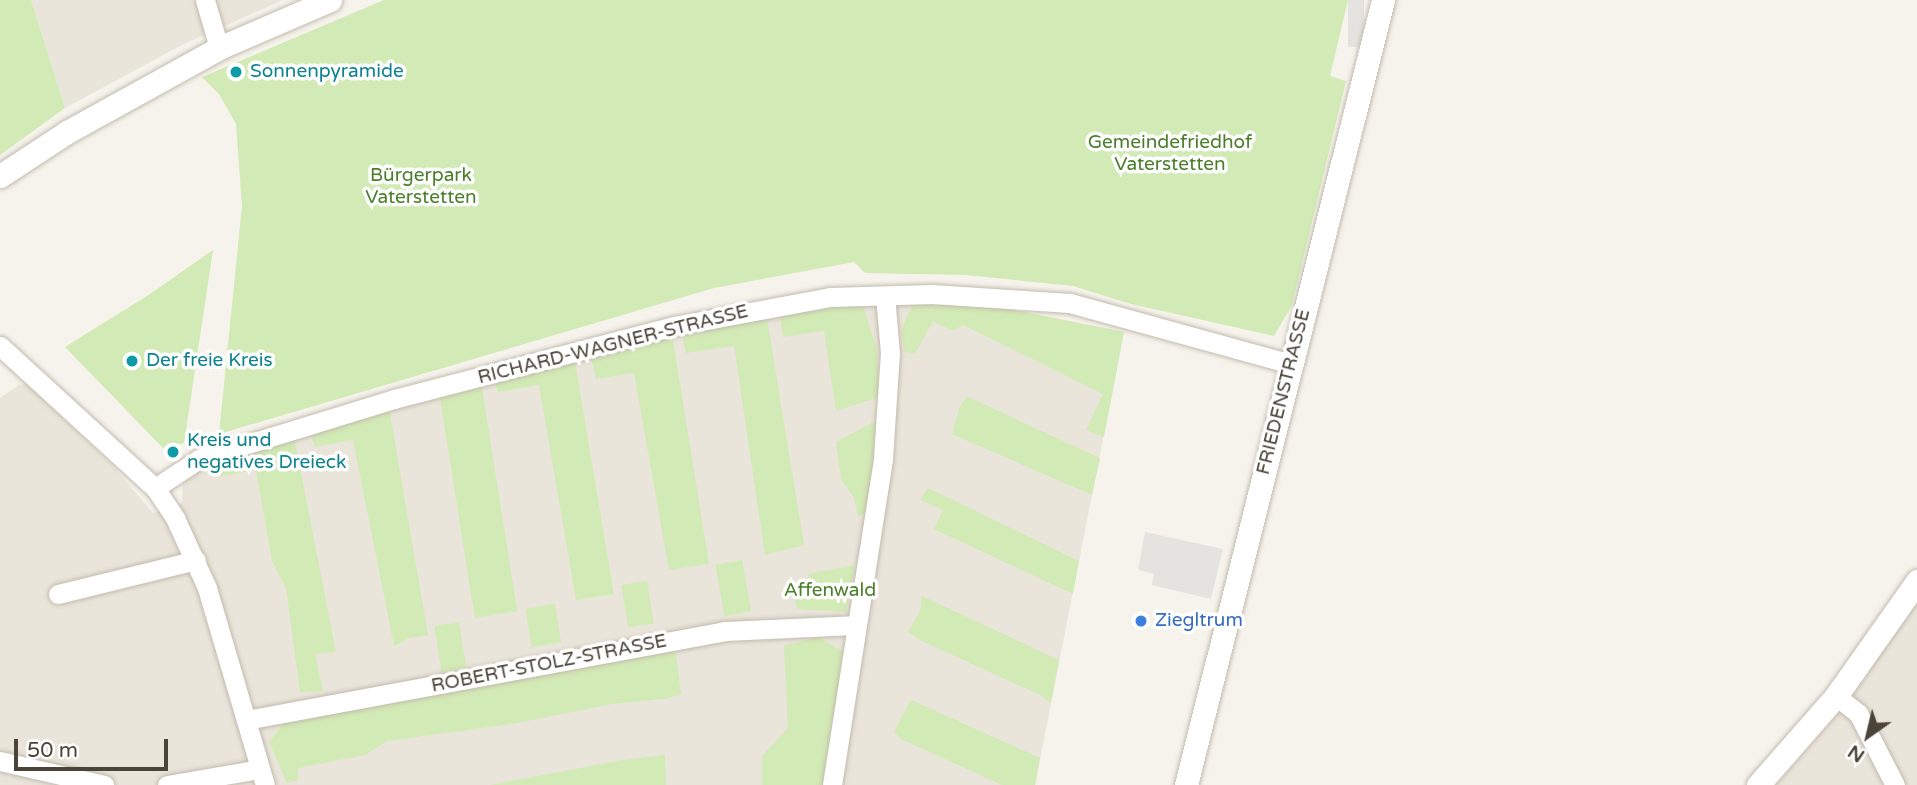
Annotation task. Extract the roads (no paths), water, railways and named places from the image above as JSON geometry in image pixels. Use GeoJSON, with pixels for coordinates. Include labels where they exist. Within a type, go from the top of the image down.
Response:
{"type":"FeatureCollection","features":[{"type":"Feature","properties":{"kind":"street"},"geometry":{"type":"LineString","coordinates":[[205,0],[219,48]]}},
{"type":"Feature","properties":{"kind":"street"},"geometry":{"type":"LineString","coordinates":[[0,176],[76,126],[219,48],[330,0]]}},
{"type":"Feature","properties":{"kind":"street","name":"FRIEDENSTRASSE"},"geometry":{"type":"LineString","coordinates":[[1186,785],[1383,0]]}},
{"type":"Feature","properties":{"kind":"street","name":"RICHARD-WAGNER-STRASSE"},"geometry":{"type":"LineString","coordinates":[[155,488],[199,459],[394,399],[674,326],[830,297],[932,294],[1070,303],[1291,364]]}},
{"type":"Feature","properties":{"kind":"street"},"geometry":{"type":"LineString","coordinates":[[832,785],[883,458],[890,353],[885,296]]}},
{"type":"Feature","properties":{"kind":"street"},"geometry":{"type":"LineString","coordinates":[[0,346],[155,488],[175,517],[196,560],[263,777],[167,785]]}},
{"type":"Feature","properties":{"kind":"street"},"geometry":{"type":"LineString","coordinates":[[58,594],[196,560]]}},
{"type":"Feature","properties":{"kind":"street"},"geometry":{"type":"LineString","coordinates":[[1758,785],[1836,696],[1917,581]]}},
{"type":"Feature","properties":{"kind":"street","name":"ROBERT-STOLZ-STRASSE"},"geometry":{"type":"LineString","coordinates":[[246,720],[724,631],[855,625]]}},
{"type":"Feature","properties":{"kind":"street"},"geometry":{"type":"LineString","coordinates":[[1836,696],[1858,713],[1895,785]]}},
{"type":"Feature","properties":{"kind":"street"},"geometry":{"type":"LineString","coordinates":[[0,761],[104,785]]}},
{"type":"Feature","properties":{"kind":"place","name":"Sonnenpyramide"},"geometry":{"type":"Point","coordinates":[236,72]}},
{"type":"Feature","properties":{"kind":"place","name":"Der freie Kreis"},"geometry":{"type":"Point","coordinates":[132,361]}},
{"type":"Feature","properties":{"kind":"place","name":"Kreis und negatives Dreieck"},"geometry":{"type":"Point","coordinates":[173,452]}},
{"type":"Feature","properties":{"kind":"place","name":"Ziegltrum"},"geometry":{"type":"Point","coordinates":[1141,621]}},
{"type":"Feature","properties":{"kind":"park label","name":"Gemeindefriedhof Vaterstetten"},"geometry":{"type":"Point","coordinates":[1170,154]}},
{"type":"Feature","properties":{"kind":"park label","name":"Bürgerpark Vaterstetten"},"geometry":{"type":"Point","coordinates":[421,187]}},
{"type":"Feature","properties":{"kind":"park label","name":"Affenwald"},"geometry":{"type":"Point","coordinates":[830,591]}}]}
